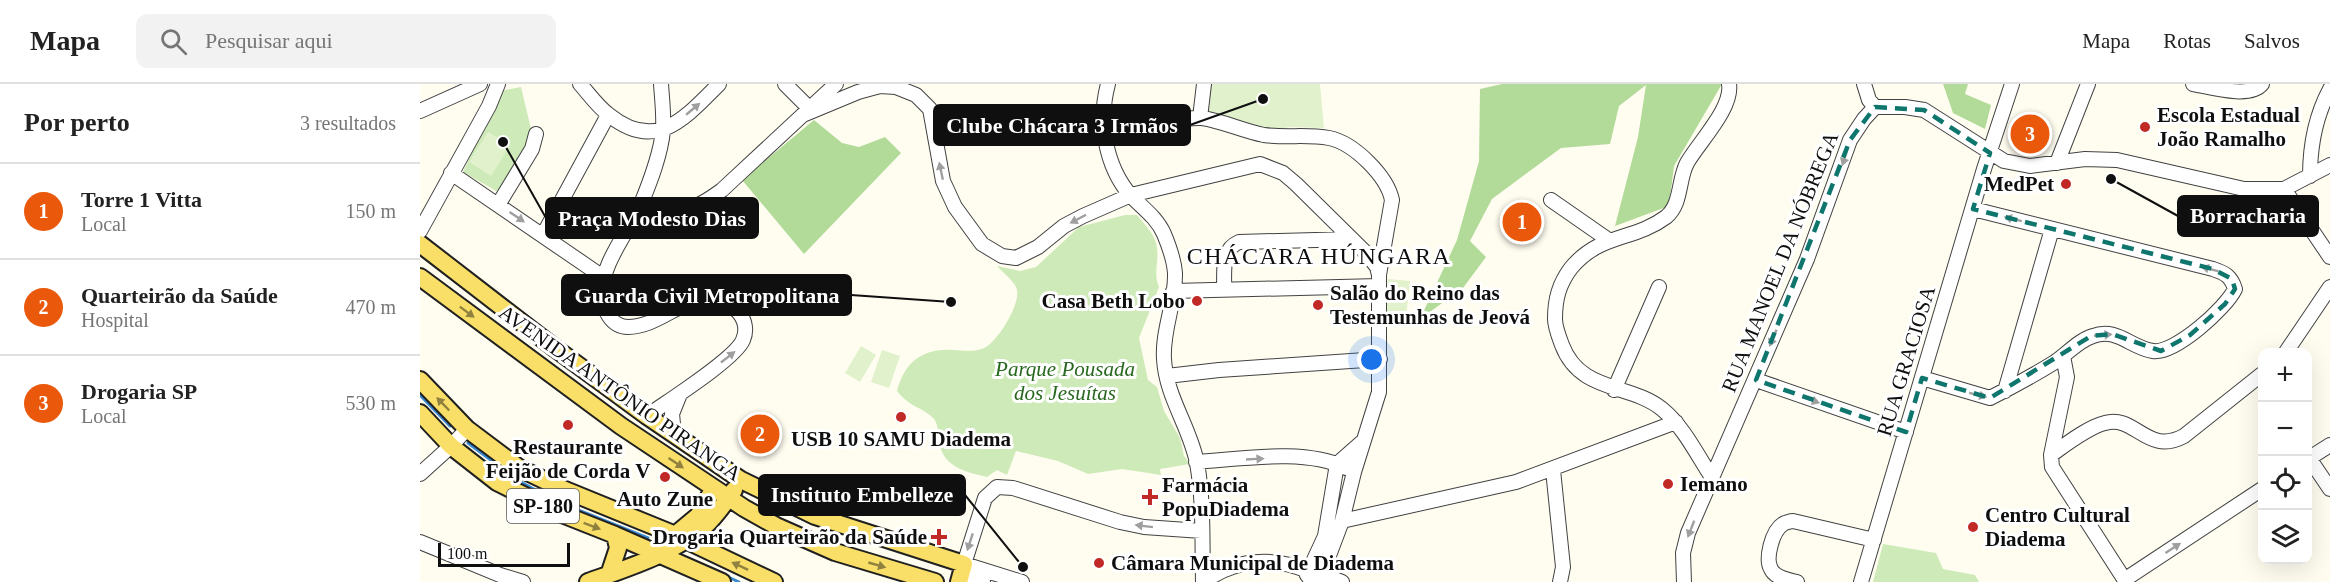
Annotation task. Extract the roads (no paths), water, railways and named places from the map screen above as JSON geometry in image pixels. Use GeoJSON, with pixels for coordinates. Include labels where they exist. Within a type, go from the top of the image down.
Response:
{"type":"FeatureCollection","features":[{"type":"Feature","properties":{"kind":"main road","name":"AVENIDA ANTÔNIO PIRANGA"},"geometry":{"type":"LineString","coordinates":[[420,244],[556,349],[741,480],[816,516],[961,574]]}},
{"type":"Feature","properties":{"kind":"main road","name":"AVENIDA ANTÔNIO PIRANGA"},"geometry":{"type":"LineString","coordinates":[[420,277],[592,405],[729,498],[776,526],[852,558],[935,582]]}},
{"type":"Feature","properties":{"kind":"main road","name":"SP-180"},"geometry":{"type":"LineString","coordinates":[[420,380],[467,429],[512,464],[532,475],[673,534],[774,582]]}},
{"type":"Feature","properties":{"kind":"main road"},"geometry":{"type":"LineString","coordinates":[[592,405],[628,423],[639,422],[648,416]]}},
{"type":"Feature","properties":{"kind":"main road","name":"SP-180"},"geometry":{"type":"LineString","coordinates":[[420,413],[477,468],[522,496],[722,582]]}},
{"type":"Feature","properties":{"kind":"main road"},"geometry":{"type":"LineString","coordinates":[[588,582],[658,554],[673,534],[707,525],[741,480]]}},
{"type":"Feature","properties":{"kind":"main road"},"geometry":{"type":"LineString","coordinates":[[658,554],[662,541],[691,524],[698,516],[714,488]]}},
{"type":"Feature","properties":{"kind":"main road"},"geometry":{"type":"LineString","coordinates":[[609,574],[618,548],[615,535]]}},
{"type":"Feature","properties":{"kind":"street"},"geometry":{"type":"LineString","coordinates":[[420,111],[480,84]]}},
{"type":"Feature","properties":{"kind":"street"},"geometry":{"type":"LineString","coordinates":[[420,231],[489,106],[498,84]]}},
{"type":"Feature","properties":{"kind":"street"},"geometry":{"type":"LineString","coordinates":[[580,84],[608,115],[635,130],[647,133],[663,129],[684,116],[719,84]]}},
{"type":"Feature","properties":{"kind":"street"},"geometry":{"type":"LineString","coordinates":[[648,416],[735,353],[746,333],[744,320],[734,307],[722,300],[707,298],[642,324],[628,327],[621,326],[607,315],[603,306],[603,277],[641,204],[659,151],[663,129],[661,84]]}},
{"type":"Feature","properties":{"kind":"street"},"geometry":{"type":"LineString","coordinates":[[785,84],[807,112]]}},
{"type":"Feature","properties":{"kind":"street"},"geometry":{"type":"LineString","coordinates":[[641,204],[678,211],[702,204],[722,190],[836,84]]}},
{"type":"Feature","properties":{"kind":"street"},"geometry":{"type":"LineString","coordinates":[[1108,84],[1102,110],[1104,135],[1112,163],[1131,195],[1146,208],[1162,230],[1171,252],[1174,273],[1173,291],[1167,317],[1164,359],[1169,389],[1196,462],[1202,531],[1203,582],[1226,569],[1253,562],[1277,562],[1313,577],[1342,582]]}},
{"type":"Feature","properties":{"kind":"street"},"geometry":{"type":"LineString","coordinates":[[1713,479],[1676,422],[1659,407],[1636,396],[1614,390],[1572,365],[1565,354],[1554,322],[1557,294],[1569,271],[1583,254],[1598,245],[1655,224],[1668,215],[1677,202],[1686,165],[1727,102],[1729,84]]}},
{"type":"Feature","properties":{"kind":"street"},"geometry":{"type":"LineString","coordinates":[[1864,84],[1869,100],[1875,107],[1905,107],[1923,110],[2004,161],[2030,166],[2085,159],[2117,160],[2244,189],[2284,189],[2330,165]]}},
{"type":"Feature","properties":{"kind":"street","name":"RUA GRACIOSA"},"geometry":{"type":"LineString","coordinates":[[1861,582],[2012,84]]}},
{"type":"Feature","properties":{"kind":"street"},"geometry":{"type":"LineString","coordinates":[[2057,163],[2088,84]]}},
{"type":"Feature","properties":{"kind":"street"},"geometry":{"type":"LineString","coordinates":[[2193,84],[2240,92],[2251,91],[2262,84]]}},
{"type":"Feature","properties":{"kind":"street"},"geometry":{"type":"LineString","coordinates":[[807,112],[880,86],[896,87],[916,95],[930,109],[943,181],[955,207],[982,244],[1002,256],[1016,258],[1026,254],[1064,226],[1131,195],[1260,164],[1283,173],[1352,239],[1377,267],[1379,281],[1379,392],[1362,442],[1342,521],[1313,577]]}},
{"type":"Feature","properties":{"kind":"street"},"geometry":{"type":"LineString","coordinates":[[1200,118],[1203,87]]}},
{"type":"Feature","properties":{"kind":"street"},"geometry":{"type":"LineString","coordinates":[[2310,176],[2311,140],[2317,116],[2330,89]]}},
{"type":"Feature","properties":{"kind":"street","name":"RUA MANOEL DA NÓBREGA"},"geometry":{"type":"LineString","coordinates":[[1684,582],[1683,553],[1688,532],[1756,381],[1807,259],[1850,141],[1860,124],[1875,107]]}},
{"type":"Feature","properties":{"kind":"street"},"geometry":{"type":"LineString","coordinates":[[543,235],[608,115]]}},
{"type":"Feature","properties":{"kind":"street"},"geometry":{"type":"LineString","coordinates":[[1161,124],[1200,118],[1262,134],[1332,139],[1344,144],[1374,168],[1390,190],[1392,200],[1379,281]]}},
{"type":"Feature","properties":{"kind":"street"},"geometry":{"type":"LineString","coordinates":[[647,133],[659,151]]}},
{"type":"Feature","properties":{"kind":"street"},"geometry":{"type":"LineString","coordinates":[[498,205],[532,149],[536,134]]}},
{"type":"Feature","properties":{"kind":"street"},"geometry":{"type":"LineString","coordinates":[[451,173],[603,277]]}},
{"type":"Feature","properties":{"kind":"street"},"geometry":{"type":"LineString","coordinates":[[2284,189],[2330,257]]}},
{"type":"Feature","properties":{"kind":"street"},"geometry":{"type":"LineString","coordinates":[[1551,201],[1610,241]]}},
{"type":"Feature","properties":{"kind":"street"},"geometry":{"type":"LineString","coordinates":[[1922,378],[1990,398],[2058,359],[2091,336],[2112,334],[2151,351],[2161,351],[2190,335],[2225,304],[2235,289],[2232,279],[2213,269],[1973,209]]}},
{"type":"Feature","properties":{"kind":"street"},"geometry":{"type":"LineString","coordinates":[[2005,390],[2052,229]]}},
{"type":"Feature","properties":{"kind":"street"},"geometry":{"type":"LineString","coordinates":[[1224,290],[1225,258],[1233,245],[1239,242],[1352,239]]}},
{"type":"Feature","properties":{"kind":"street"},"geometry":{"type":"LineString","coordinates":[[1173,291],[1379,281]]}},
{"type":"Feature","properties":{"kind":"street"},"geometry":{"type":"LineString","coordinates":[[1614,390],[1659,287]]}},
{"type":"Feature","properties":{"kind":"street"},"geometry":{"type":"LineString","coordinates":[[2289,348],[2330,287]]}},
{"type":"Feature","properties":{"kind":"street"},"geometry":{"type":"LineString","coordinates":[[1167,376],[1219,370],[1380,359]]}},
{"type":"Feature","properties":{"kind":"street"},"geometry":{"type":"LineString","coordinates":[[2058,359],[2062,395],[2051,454],[2052,467],[2125,581],[2258,492]]}},
{"type":"Feature","properties":{"kind":"street"},"geometry":{"type":"LineString","coordinates":[[2051,454],[2105,423],[2116,422],[2162,443],[2173,442],[2184,436],[2258,377]]}},
{"type":"Feature","properties":{"kind":"street"},"geometry":{"type":"LineString","coordinates":[[1756,381],[1906,432]]}},
{"type":"Feature","properties":{"kind":"street"},"geometry":{"type":"LineString","coordinates":[[674,434],[672,414],[681,392]]}},
{"type":"Feature","properties":{"kind":"street"},"geometry":{"type":"LineString","coordinates":[[1329,515],[1342,521],[1516,482],[1676,422]]}},
{"type":"Feature","properties":{"kind":"street"},"geometry":{"type":"LineString","coordinates":[[420,474],[452,446],[467,429]]}},
{"type":"Feature","properties":{"kind":"street"},"geometry":{"type":"LineString","coordinates":[[1313,577],[1329,515],[1337,464],[1362,442]]}},
{"type":"Feature","properties":{"kind":"street"},"geometry":{"type":"LineString","coordinates":[[2312,456],[2330,445]]}},
{"type":"Feature","properties":{"kind":"street"},"geometry":{"type":"LineString","coordinates":[[1196,462],[1303,457],[1337,464],[1354,472]]}},
{"type":"Feature","properties":{"kind":"street"},"geometry":{"type":"LineString","coordinates":[[2312,464],[2330,489]]}},
{"type":"Feature","properties":{"kind":"street"},"geometry":{"type":"LineString","coordinates":[[1553,470],[1563,567],[1560,582]]}},
{"type":"Feature","properties":{"kind":"street"},"geometry":{"type":"LineString","coordinates":[[961,574],[985,498],[997,487],[1013,488],[1120,522],[1202,531]]}},
{"type":"Feature","properties":{"kind":"street"},"geometry":{"type":"LineString","coordinates":[[1797,582],[1778,576],[1771,571],[1768,562],[1773,538],[1784,524],[1793,521],[1874,540]]}},
{"type":"Feature","properties":{"kind":"street"},"geometry":{"type":"LineString","coordinates":[[420,542],[504,578],[523,582]]}},
{"type":"Feature","properties":{"kind":"street","name":"AVENIDA ANTÔNIO PIRANGA"},"geometry":{"type":"LineString","coordinates":[[961,574],[983,582]]}},
{"type":"Feature","properties":{"kind":"street","name":"AVENIDA ANTÔNIO PIRANGA"},"geometry":{"type":"LineString","coordinates":[[961,574],[1022,582]]}},
{"type":"Feature","properties":{"kind":"waterway"},"geometry":{"type":"LineString","coordinates":[[420,395],[450,426]]}},
{"type":"Feature","properties":{"kind":"waterway"},"geometry":{"type":"LineString","coordinates":[[468,443],[519,481],[556,501],[648,538]]}},
{"type":"Feature","properties":{"kind":"waterway"},"geometry":{"type":"LineString","coordinates":[[724,575],[739,582]]}},
{"type":"Feature","properties":{"kind":"place","name":"Clube Chácara 3 Irmãos"},"geometry":{"type":"Point","coordinates":[1263,99]}},
{"type":"Feature","properties":{"kind":"place","name":"Escola Estadual João Ramalho"},"geometry":{"type":"Point","coordinates":[2145,127]}},
{"type":"Feature","properties":{"kind":"place","name":"Drogaria SP"},"geometry":{"type":"Point","coordinates":[2030,134]}},
{"type":"Feature","properties":{"kind":"place","name":"Praça Modesto Dias"},"geometry":{"type":"Point","coordinates":[503,142]}},
{"type":"Feature","properties":{"kind":"place","name":"Borracharia"},"geometry":{"type":"Point","coordinates":[2111,179]}},
{"type":"Feature","properties":{"kind":"place","name":"MedPet"},"geometry":{"type":"Point","coordinates":[2066,184]}},
{"type":"Feature","properties":{"kind":"place","name":"Torre 1 Vitta"},"geometry":{"type":"Point","coordinates":[1522,222]}},
{"type":"Feature","properties":{"kind":"place","name":"Casa Beth Lobo"},"geometry":{"type":"Point","coordinates":[1197,301]}},
{"type":"Feature","properties":{"kind":"place","name":"Guarda Civil Metropolitana"},"geometry":{"type":"Point","coordinates":[951,302]}},
{"type":"Feature","properties":{"kind":"place","name":"Salão do Reino das Testemunhas de Jeová"},"geometry":{"type":"Point","coordinates":[1318,305]}},
{"type":"Feature","properties":{"kind":"place","name":"USB 10 SAMU Diadema"},"geometry":{"type":"Point","coordinates":[901,417]}},
{"type":"Feature","properties":{"kind":"place","name":"Restaurante Feijão de Corda V"},"geometry":{"type":"Point","coordinates":[568,425]}},
{"type":"Feature","properties":{"kind":"place","name":"Quarteirão da Saúde"},"geometry":{"type":"Point","coordinates":[760,434]}},
{"type":"Feature","properties":{"kind":"place","name":"Auto Zune"},"geometry":{"type":"Point","coordinates":[665,477]}},
{"type":"Feature","properties":{"kind":"place","name":"Iemano"},"geometry":{"type":"Point","coordinates":[1668,484]}},
{"type":"Feature","properties":{"kind":"place","name":"Farmácia PopuDiadema"},"geometry":{"type":"Point","coordinates":[1150,497]}},
{"type":"Feature","properties":{"kind":"place","name":"Centro Cultural Diadema"},"geometry":{"type":"Point","coordinates":[1973,527]}},
{"type":"Feature","properties":{"kind":"place","name":"Drogaria Quarteirão da Saúde"},"geometry":{"type":"Point","coordinates":[939,537]}},
{"type":"Feature","properties":{"kind":"place","name":"Câmara Municipal de Diadema"},"geometry":{"type":"Point","coordinates":[1099,563]}},
{"type":"Feature","properties":{"kind":"place","name":"Instituto Embelleze"},"geometry":{"type":"Point","coordinates":[1023,567]}},
{"type":"Feature","properties":{"kind":"district","name":"CHÁCARA HÚNGARA"},"geometry":{"type":"Point","coordinates":[1319,256]}},
{"type":"Feature","properties":{"kind":"park label","name":"Parque Pousada dos Jesuítas"},"geometry":{"type":"Point","coordinates":[1065,381]}}]}
